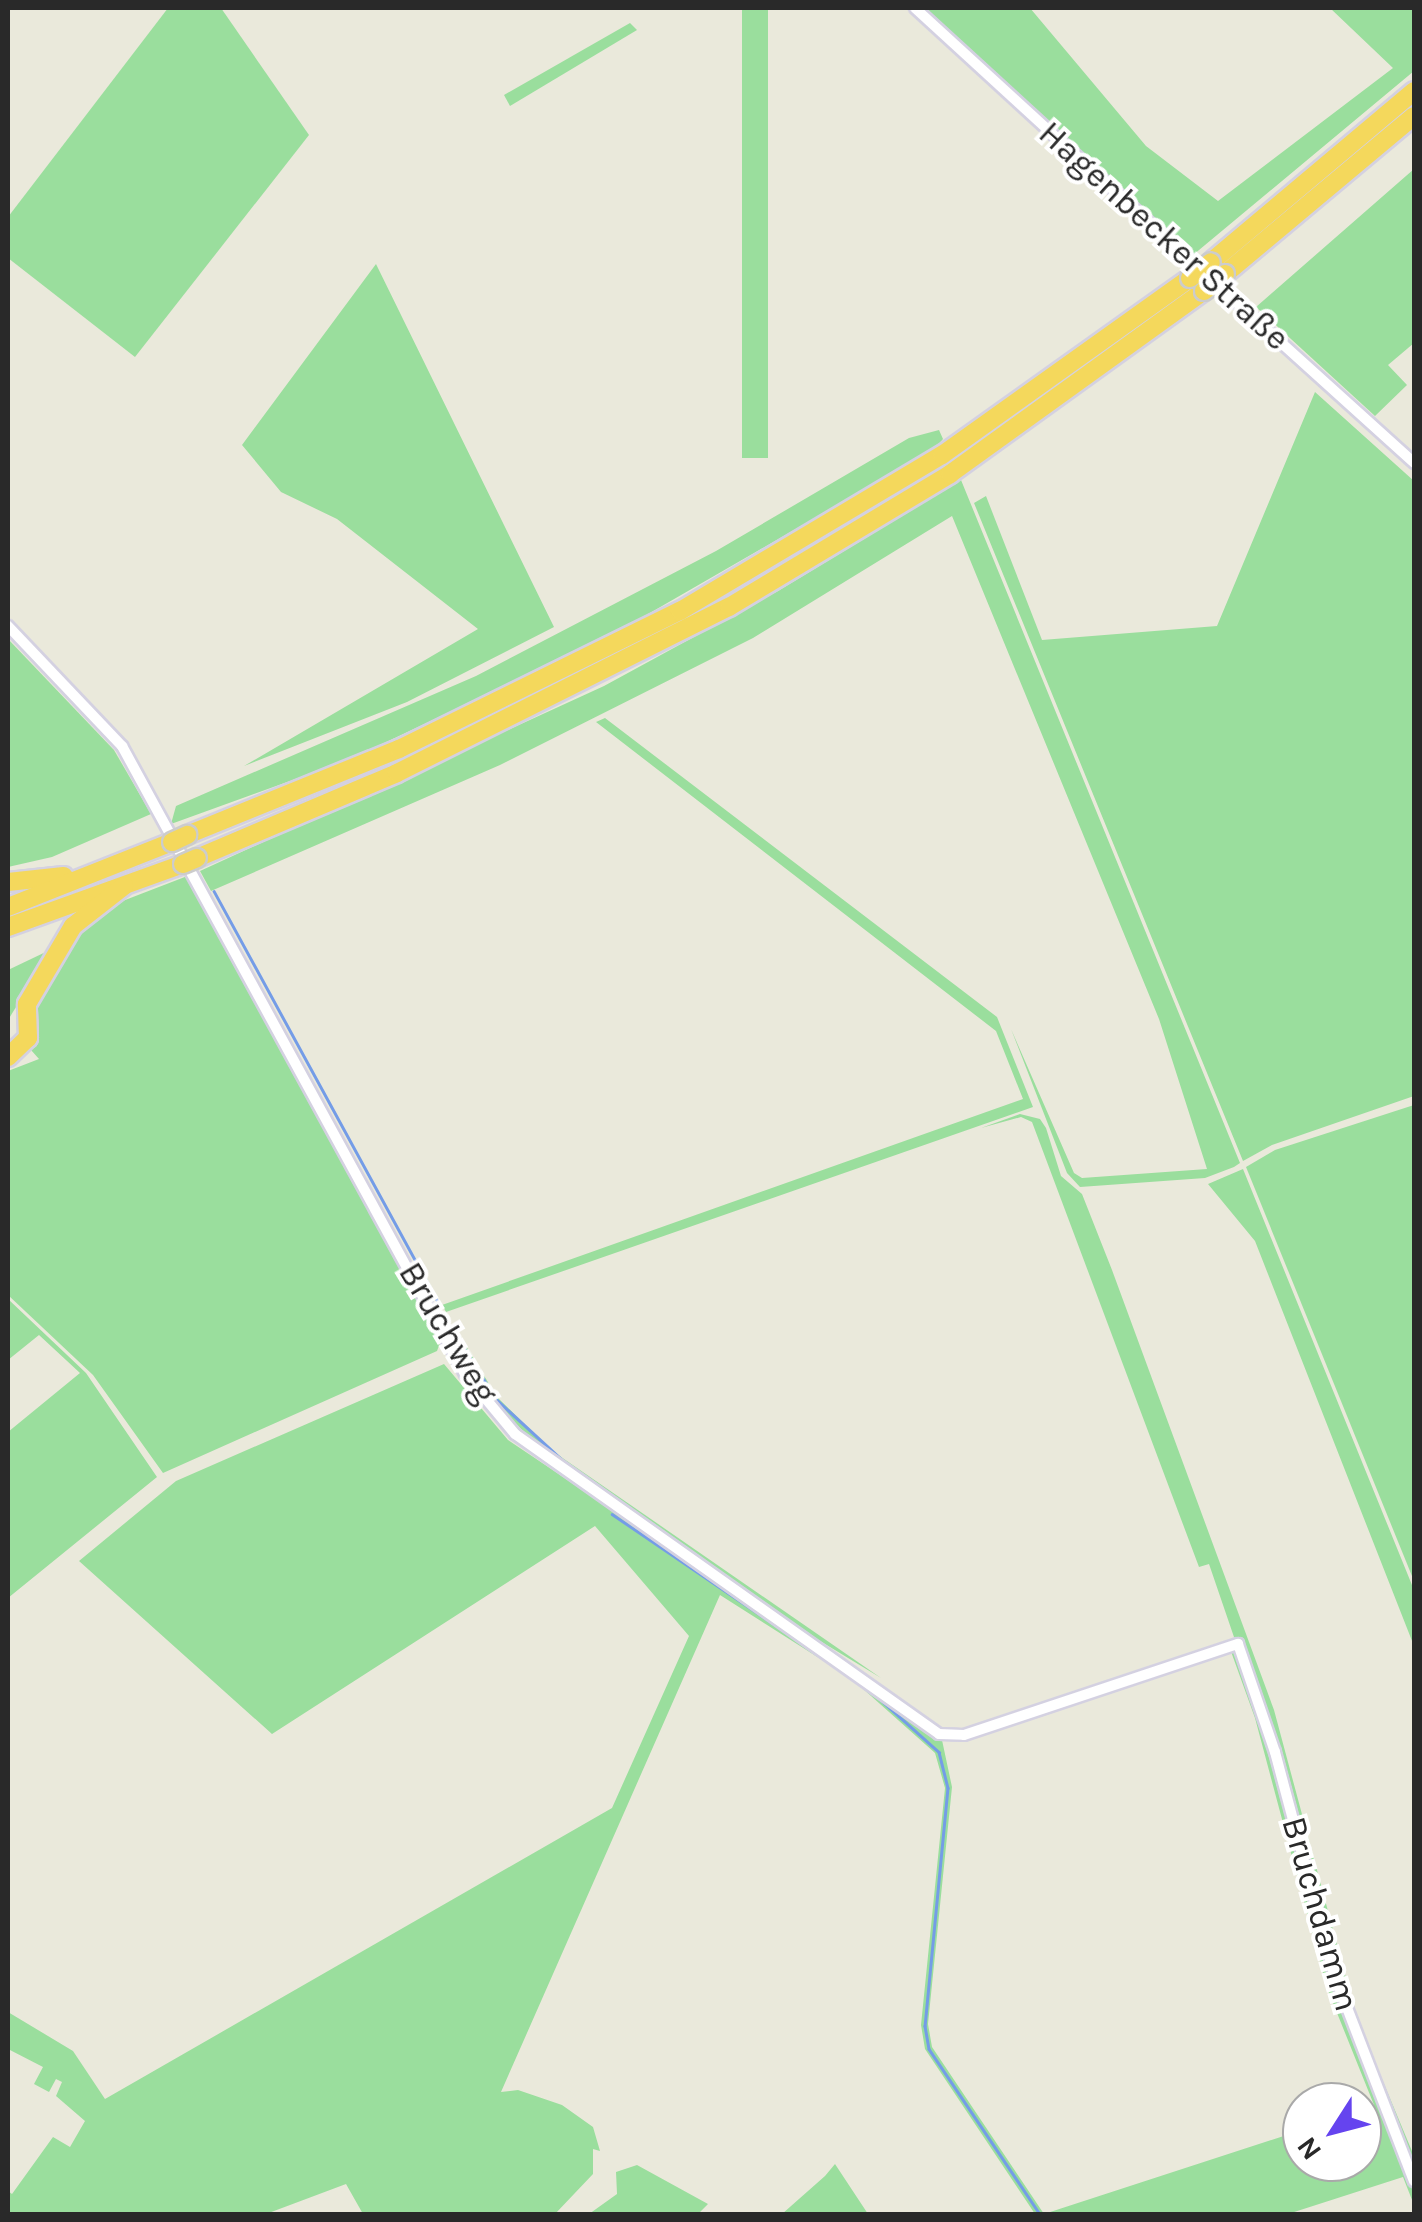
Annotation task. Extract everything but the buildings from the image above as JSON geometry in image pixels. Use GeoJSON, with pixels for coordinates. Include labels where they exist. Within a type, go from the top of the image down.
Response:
{"type":"FeatureCollection","features":[{"type":"Feature","properties":{"kind":"highway"},"geometry":{"type":"LineString","coordinates":[[1218,268],[1414,90]]}},
{"type":"Feature","properties":{"kind":"highway"},"geometry":{"type":"LineString","coordinates":[[8,928],[190,861],[397,773],[644,653],[950,474],[1414,116]]}},
{"type":"Feature","properties":{"kind":"highway"},"geometry":{"type":"LineString","coordinates":[[8,907],[400,749],[597,655],[942,455],[1196,285]]}},
{"type":"Feature","properties":{"kind":"highway"},"geometry":{"type":"LineString","coordinates":[[8,882],[99,871]]}},
{"type":"Feature","properties":{"kind":"highway"},"geometry":{"type":"LineString","coordinates":[[8,1056],[28,1038],[26,1004],[72,926],[124,886]]}},
{"type":"Feature","properties":{"kind":"street","name":"Hagenbecker Straße"},"geometry":{"type":"LineString","coordinates":[[914,8],[1414,463]]}},
{"type":"Feature","properties":{"kind":"street","name":"Bruchweg"},"geometry":{"type":"LineString","coordinates":[[8,626],[132,762],[464,1374],[515,1434],[939,1734],[964,1735],[1238,1644]]}},
{"type":"Feature","properties":{"kind":"street","name":"Bruchdamm"},"geometry":{"type":"LineString","coordinates":[[1238,1644],[1275,1752],[1334,1974],[1414,2181]]}},
{"type":"Feature","properties":{"kind":"green space"},"geometry":{"type":"Polygon","coordinates":[[[168,8],[221,8],[309,135],[135,357],[8,258],[8,217],[168,8]]]}},
{"type":"Feature","properties":{"kind":"green space"},"geometry":{"type":"Polygon","coordinates":[[[742,8],[768,8],[768,458],[742,458],[742,8]]]}},
{"type":"Feature","properties":{"kind":"green space"},"geometry":{"type":"Polygon","coordinates":[[[923,8],[1030,8],[1146,146],[1218,201],[1393,68],[1330,8],[1414,8],[1414,71],[1193,255],[923,8]]]}},
{"type":"Feature","properties":{"kind":"green space"},"geometry":{"type":"Polygon","coordinates":[[[630,23],[637,30],[510,106],[504,95],[630,23]]]}},
{"type":"Feature","properties":{"kind":"green space"},"geometry":{"type":"Polygon","coordinates":[[[1414,169],[1414,343],[1388,365],[1407,385],[1375,416],[1256,307],[1414,169]]]}},
{"type":"Feature","properties":{"kind":"green space"},"geometry":{"type":"Polygon","coordinates":[[[376,264],[554,627],[407,702],[244,766],[478,629],[337,519],[281,492],[242,445],[376,264]]]}},
{"type":"Feature","properties":{"kind":"green space"},"geometry":{"type":"Polygon","coordinates":[[[1315,392],[1414,481],[1414,1096],[1272,1145],[1243,1161],[974,503],[986,496],[1042,640],[1217,626],[1315,392]]]}},
{"type":"Feature","properties":{"kind":"green space"},"geometry":{"type":"Polygon","coordinates":[[[939,430],[943,439],[937,446],[603,640],[348,760],[171,824],[176,806],[476,676],[716,551],[909,438],[939,430]]]}},
{"type":"Feature","properties":{"kind":"green space"},"geometry":{"type":"Polygon","coordinates":[[[961,480],[1240,1163],[1234,1167],[1205,1178],[1080,1187],[1067,1173],[1011,1029],[1074,1173],[1082,1178],[1207,1169],[1159,1019],[952,516],[753,638],[500,765],[211,891],[200,871],[604,686],[778,591],[961,480]]]}},
{"type":"Feature","properties":{"kind":"green space"},"geometry":{"type":"Polygon","coordinates":[[[8,639],[114,750],[151,814],[52,857],[8,867],[8,639]]]}},
{"type":"Feature","properties":{"kind":"green space"},"geometry":{"type":"Polygon","coordinates":[[[605,718],[997,1017],[1033,1107],[446,1312],[442,1305],[1023,1099],[996,1031],[596,722],[605,718]]]}},
{"type":"Feature","properties":{"kind":"green space"},"geometry":{"type":"Polygon","coordinates":[[[190,875],[440,1343],[437,1351],[163,1473],[93,1375],[8,1295],[8,1071],[39,1059],[31,1050],[30,1010],[80,929],[107,907],[190,875]]]}},
{"type":"Feature","properties":{"kind":"green space"},"geometry":{"type":"Polygon","coordinates":[[[52,949],[8,1020],[8,970],[52,949]]]}},
{"type":"Feature","properties":{"kind":"green space"},"geometry":{"type":"Polygon","coordinates":[[[1414,1105],[1414,1581],[1246,1167],[1275,1150],[1414,1105]]]}},
{"type":"Feature","properties":{"kind":"green space"},"geometry":{"type":"Polygon","coordinates":[[[1020,1114],[1040,1119],[1061,1176],[1082,1194],[1274,1710],[1357,2019],[1414,2156],[1414,2172],[1344,1993],[1245,1648],[1235,1640],[1209,1564],[1199,1567],[1032,1122],[1021,1117],[981,1128],[1020,1114]]]}},
{"type":"Feature","properties":{"kind":"green space"},"geometry":{"type":"Polygon","coordinates":[[[1243,1169],[1414,1590],[1414,1646],[1255,1241],[1208,1184],[1243,1169]]]}},
{"type":"Feature","properties":{"kind":"green space"},"geometry":{"type":"Polygon","coordinates":[[[8,1299],[86,1373],[157,1477],[8,1598],[8,1432],[80,1373],[39,1335],[8,1360],[8,1299]]]}},
{"type":"Feature","properties":{"kind":"green space"},"geometry":{"type":"Polygon","coordinates":[[[454,1326],[497,1397],[551,1450],[881,1678],[746,1596],[548,1456],[493,1401],[449,1330],[454,1326]]]}},
{"type":"Feature","properties":{"kind":"green space"},"geometry":{"type":"Polygon","coordinates":[[[444,1364],[508,1440],[855,1673],[942,1740],[952,1787],[928,2024],[932,2047],[1044,2214],[1035,2214],[925,2049],[921,2025],[945,1788],[935,1753],[852,1679],[720,1595],[501,2092],[518,2090],[562,2105],[593,2127],[600,2151],[593,2149],[593,2174],[555,2214],[363,2214],[346,2184],[266,2214],[8,2214],[8,2191],[12,2194],[53,2137],[70,2147],[85,2121],[56,2096],[62,2082],[56,2079],[49,2092],[34,2084],[43,2067],[8,2049],[8,2012],[73,2051],[105,2099],[612,1808],[689,1636],[595,1526],[272,1734],[79,1561],[176,1481],[444,1364]]]}},
{"type":"Feature","properties":{"kind":"green space"},"geometry":{"type":"Polygon","coordinates":[[[1229,1646],[1236,1648],[1260,1713],[1335,1992],[1371,2082],[1365,2082],[1327,1988],[1255,1718],[1229,1646]]]}},
{"type":"Feature","properties":{"kind":"green space"},"geometry":{"type":"Polygon","coordinates":[[[1382,2109],[1414,2188],[1414,2205],[1403,2177],[1288,2214],[1044,2214],[1282,2137],[1282,2182],[1382,2182],[1382,2109]]]}},
{"type":"Feature","properties":{"kind":"green space"},"geometry":{"type":"Polygon","coordinates":[[[835,2164],[868,2214],[782,2214],[825,2176],[835,2164]]]}},
{"type":"Feature","properties":{"kind":"green space"},"geometry":{"type":"Polygon","coordinates":[[[637,2165],[708,2204],[698,2214],[589,2214],[617,2194],[616,2172],[637,2165]]]}},
{"type":"Feature","properties":{"kind":"waterway"},"geometry":{"type":"LineString","coordinates":[[214,891],[441,1307]]}},
{"type":"Feature","properties":{"kind":"waterway"},"geometry":{"type":"LineString","coordinates":[[452,1329],[496,1399],[570,1467]]}},
{"type":"Feature","properties":{"kind":"waterway"},"geometry":{"type":"LineString","coordinates":[[612,1514],[818,1654]]}},
{"type":"Feature","properties":{"kind":"waterway"},"geometry":{"type":"LineString","coordinates":[[873,1693],[939,1752],[948,1788],[925,2026],[929,2049],[1040,2214]]}}]}
